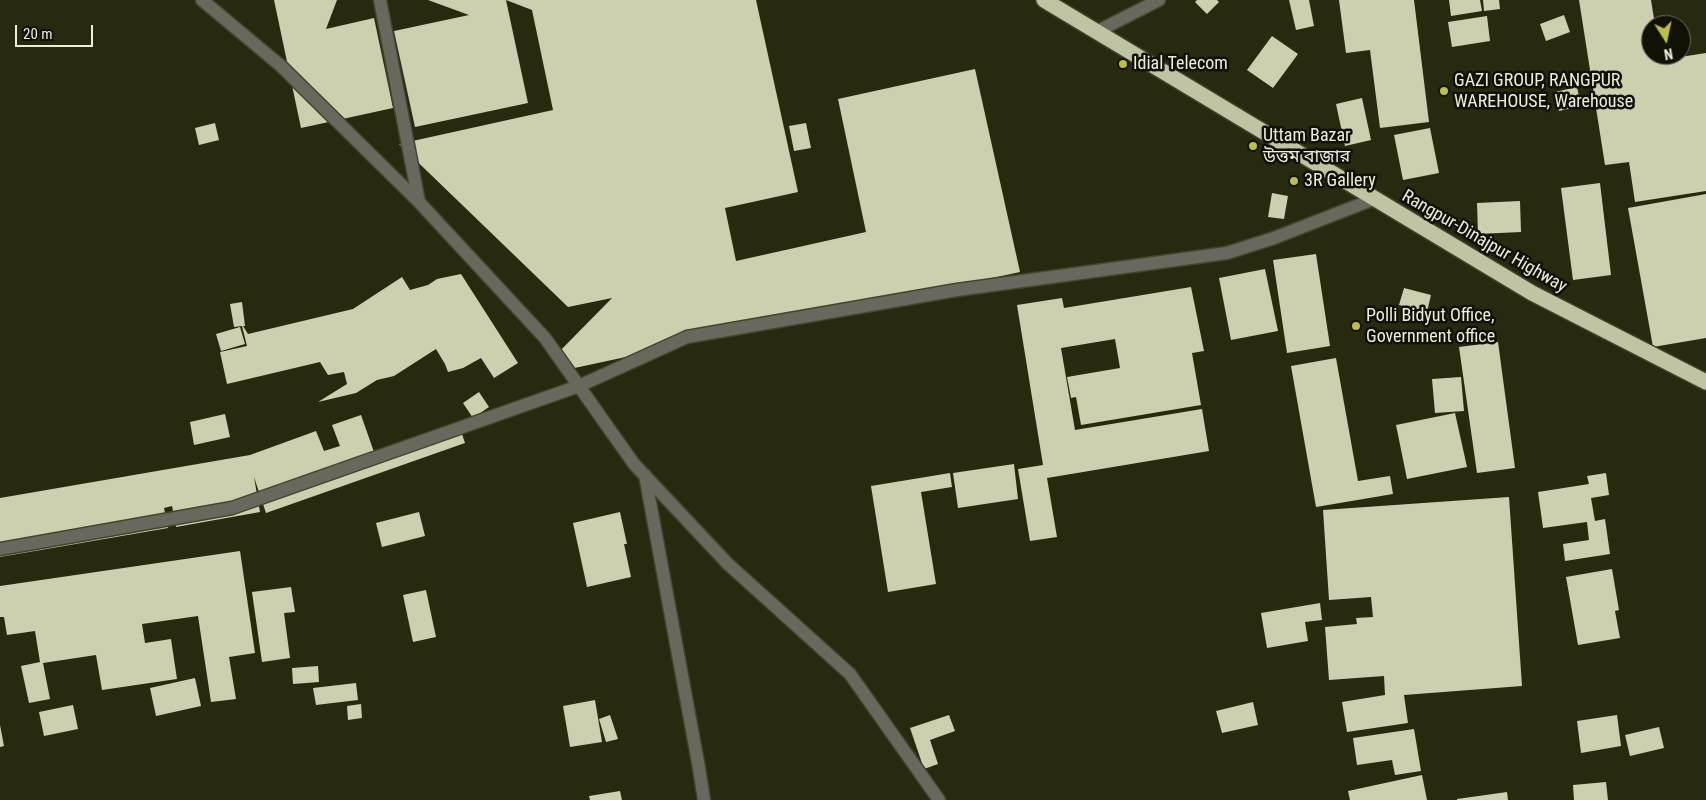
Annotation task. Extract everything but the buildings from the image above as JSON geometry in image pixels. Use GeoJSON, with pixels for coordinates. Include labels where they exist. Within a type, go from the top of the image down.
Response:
{"type":"FeatureCollection","features":[{"type":"Feature","properties":{"kind":"highway","name":"Rangpur-Dinajpur Highway"},"geometry":{"type":"LineString","coordinates":[[1044,0],[1532,293],[1706,382]]}},
{"type":"Feature","properties":{"kind":"street"},"geometry":{"type":"LineString","coordinates":[[202,0],[281,66],[419,202],[545,338],[634,464],[728,564],[850,674],[939,800]]}},
{"type":"Feature","properties":{"kind":"street"},"geometry":{"type":"LineString","coordinates":[[380,0],[419,202]]}},
{"type":"Feature","properties":{"kind":"street"},"geometry":{"type":"LineString","coordinates":[[1096,32],[1160,0]]}},
{"type":"Feature","properties":{"kind":"street"},"geometry":{"type":"LineString","coordinates":[[0,549],[232,508],[579,386],[687,338],[957,290],[1227,253],[1274,238],[1374,199]]}},
{"type":"Feature","properties":{"kind":"street"},"geometry":{"type":"LineString","coordinates":[[645,475],[700,768],[704,800]]}},
{"type":"Feature","properties":{"kind":"place","name":"Idial Telecom"},"geometry":{"type":"Point","coordinates":[1123,64]}},
{"type":"Feature","properties":{"kind":"place","name":"GAZI GROUP, RANGPUR WAREHOUSE, Warehouse"},"geometry":{"type":"Point","coordinates":[1444,91]}},
{"type":"Feature","properties":{"kind":"place","name":"Uttam Bazar উত্তম বাজার"},"geometry":{"type":"Point","coordinates":[1253,146]}},
{"type":"Feature","properties":{"kind":"place","name":"3R Gallery"},"geometry":{"type":"Point","coordinates":[1294,181]}},
{"type":"Feature","properties":{"kind":"place","name":"Polli Bidyut Office, Government office"},"geometry":{"type":"Point","coordinates":[1356,326]}}]}
